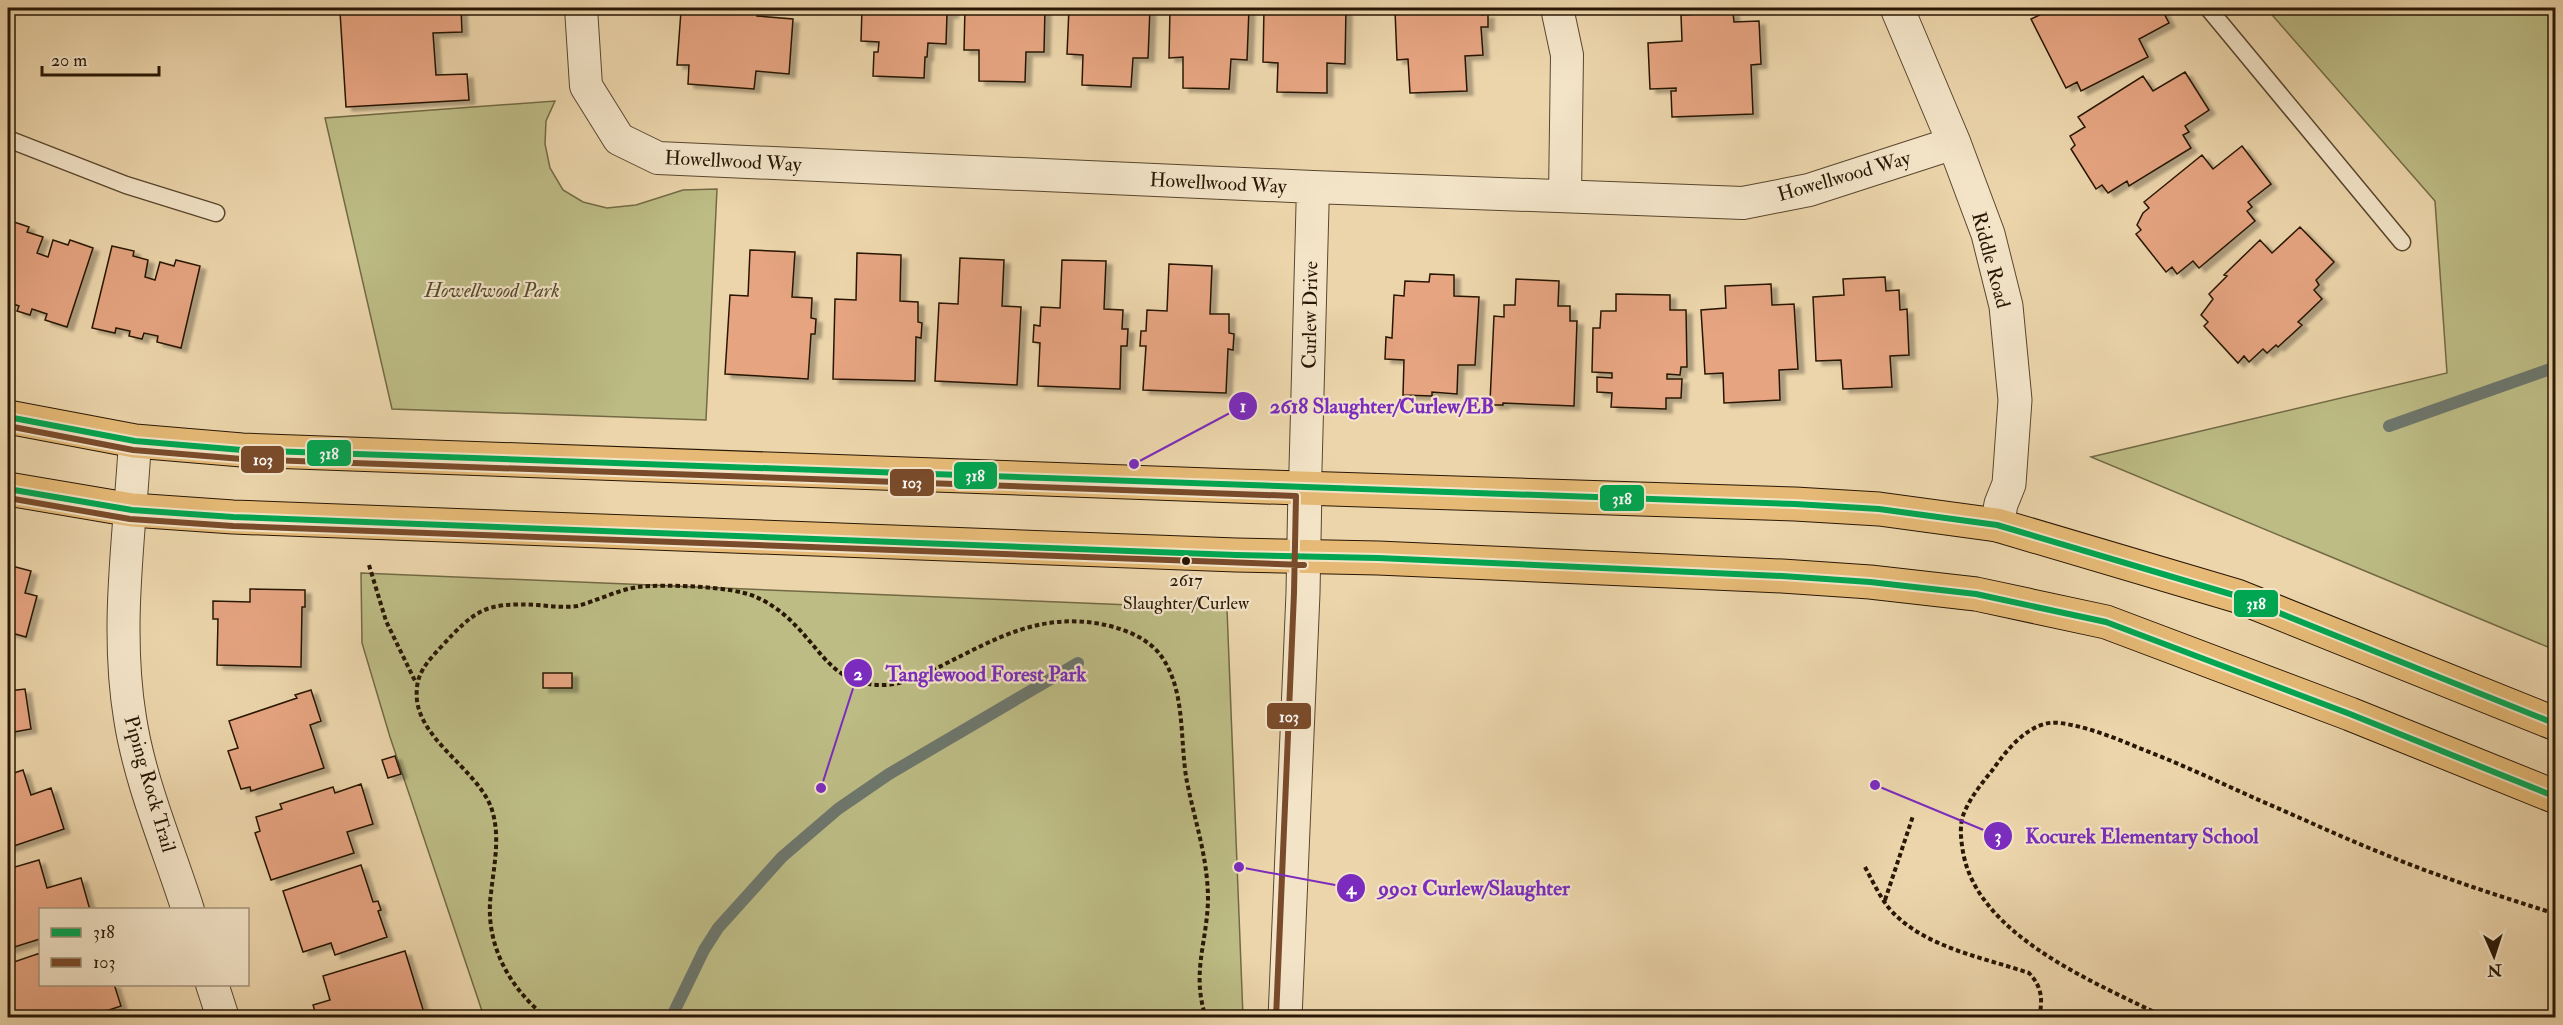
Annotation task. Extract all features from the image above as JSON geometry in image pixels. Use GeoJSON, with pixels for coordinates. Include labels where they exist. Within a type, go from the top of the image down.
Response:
{"type":"FeatureCollection","features":[{"type":"Feature","properties":{"kind":"main road"},"geometry":{"type":"LineString","coordinates":[[8,417],[135,441],[276,452],[1795,504],[1879,509],[1997,525],[2237,596],[2556,724]]}},
{"type":"Feature","properties":{"kind":"main road"},"geometry":{"type":"LineString","coordinates":[[8,489],[132,510],[233,518],[1304,556],[1782,576],[1870,582],[1976,594],[2106,622],[2350,714],[2556,797]]}},
{"type":"Feature","properties":{"kind":"street","name":"Howellwood Way"},"geometry":{"type":"LineString","coordinates":[[582,8],[586,86],[619,139],[658,158],[1313,187],[1743,203],[1809,190],[1954,142]]}},
{"type":"Feature","properties":{"kind":"street"},"geometry":{"type":"LineString","coordinates":[[1557,8],[1566,56],[1565,196]]}},
{"type":"Feature","properties":{"kind":"street","name":"Riddle Road"},"geometry":{"type":"LineString","coordinates":[[1897,8],[1954,142],[1988,234],[2006,306],[2015,400],[2009,484],[2001,504],[1997,525]]}},
{"type":"Feature","properties":{"kind":"street","name":"Curlew Drive"},"geometry":{"type":"LineString","coordinates":[[1285,1017],[1304,556],[1313,187]]}},
{"type":"Feature","properties":{"kind":"street","name":"Piping Rock Trail"},"geometry":{"type":"LineString","coordinates":[[135,441],[124,618],[125,669],[130,718],[140,765],[188,908]]}},
{"type":"Feature","properties":{"kind":"street"},"geometry":{"type":"LineString","coordinates":[[213,986],[223,1017]]}},
{"type":"Feature","properties":{"kind":"lane"},"geometry":{"type":"LineString","coordinates":[[2208,8],[2402,242]]}},
{"type":"Feature","properties":{"kind":"lane"},"geometry":{"type":"LineString","coordinates":[[8,139],[126,185],[216,213]]}},
{"type":"Feature","properties":{"kind":"path"},"geometry":{"type":"LineString","coordinates":[[369,565],[386,621],[417,684]]}},
{"type":"Feature","properties":{"kind":"path"},"geometry":{"type":"LineString","coordinates":[[547,1017],[526,999],[513,980],[491,935],[490,899],[497,837],[491,807],[474,780],[436,738],[421,715],[416,699],[417,684],[422,670],[459,627],[484,610],[506,603],[577,606],[635,588],[718,589],[738,591],[757,597],[795,624],[818,654],[836,671],[866,684],[884,685],[903,682],[926,673],[999,636],[1031,625],[1081,621],[1127,631],[1143,640],[1158,652],[1176,686],[1188,784],[1203,846],[1207,879],[1207,914],[1199,964],[1201,1001],[1206,1017]]}},
{"type":"Feature","properties":{"kind":"path"},"geometry":{"type":"LineString","coordinates":[[2166,1017],[2088,979],[2039,950],[2004,924],[1978,892],[1965,860],[1960,837],[1963,815],[1976,791],[2008,749],[2030,730],[2056,722],[2090,728],[2162,757],[2380,853],[2483,891],[2556,914]]}},
{"type":"Feature","properties":{"kind":"path"},"geometry":{"type":"LineString","coordinates":[[1885,901],[1913,816]]}},
{"type":"Feature","properties":{"kind":"path"},"geometry":{"type":"LineString","coordinates":[[1865,867],[1885,901],[1907,925],[1931,940],[2029,973],[2038,982],[2043,998],[2040,1017]]}},
{"type":"Feature","properties":{"kind":"green space"},"geometry":{"type":"Polygon","coordinates":[[[2266,8],[2555,8],[2555,650],[2091,457],[2447,373],[2435,201],[2266,8]]]}},
{"type":"Feature","properties":{"kind":"green space","name":"Howellwood Park"},"geometry":{"type":"Polygon","coordinates":[[[555,101],[546,121],[545,144],[550,168],[563,190],[583,202],[607,208],[636,205],[683,190],[717,189],[706,420],[392,409],[325,118],[555,101]]]}},
{"type":"Feature","properties":{"kind":"green space"},"geometry":{"type":"Polygon","coordinates":[[[361,573],[1227,609],[1243,1017],[484,1017],[390,737],[362,643],[361,573]]]}},
{"type":"Feature","properties":{"kind":"building"},"geometry":{"type":"Polygon","coordinates":[[[461,8],[462,32],[433,33],[436,75],[467,74],[469,100],[346,107],[340,12],[461,8]]]}},
{"type":"Feature","properties":{"kind":"building"},"geometry":{"type":"Polygon","coordinates":[[[705,8],[758,8],[757,16],[793,19],[789,74],[756,71],[754,89],[688,84],[689,65],[677,65],[681,11],[705,13],[705,8]]]}},
{"type":"Feature","properties":{"kind":"building"},"geometry":{"type":"Polygon","coordinates":[[[862,8],[953,8],[952,14],[947,14],[946,44],[928,43],[924,78],[873,76],[874,52],[878,52],[879,42],[861,41],[862,8]]]}},
{"type":"Feature","properties":{"kind":"building"},"geometry":{"type":"Polygon","coordinates":[[[965,8],[1045,8],[1044,52],[1026,52],[1025,82],[979,81],[979,50],[964,50],[965,8]]]}},
{"type":"Feature","properties":{"kind":"building"},"geometry":{"type":"Polygon","coordinates":[[[1069,8],[1150,8],[1148,58],[1133,58],[1131,87],[1082,85],[1083,55],[1067,54],[1069,8]]]}},
{"type":"Feature","properties":{"kind":"building"},"geometry":{"type":"Polygon","coordinates":[[[1170,8],[1249,8],[1247,60],[1231,59],[1229,89],[1183,88],[1183,57],[1169,58],[1170,8]]]}},
{"type":"Feature","properties":{"kind":"building"},"geometry":{"type":"Polygon","coordinates":[[[1264,8],[1346,8],[1345,64],[1327,63],[1327,93],[1277,92],[1278,63],[1263,62],[1264,8]]]}},
{"type":"Feature","properties":{"kind":"building"},"geometry":{"type":"Polygon","coordinates":[[[1481,8],[1482,15],[1488,14],[1488,27],[1481,27],[1483,55],[1465,56],[1467,91],[1410,93],[1408,59],[1397,60],[1395,10],[1481,8]]]}},
{"type":"Feature","properties":{"kind":"building"},"geometry":{"type":"Polygon","coordinates":[[[2054,8],[2161,8],[2169,23],[2139,39],[2148,57],[2081,91],[2077,82],[2066,88],[2031,19],[2054,8]]]}},
{"type":"Feature","properties":{"kind":"building"},"geometry":{"type":"Polygon","coordinates":[[[1733,12],[1734,22],[1759,21],[1761,64],[1751,65],[1753,114],[1672,117],[1671,91],[1676,91],[1676,88],[1650,89],[1648,43],[1682,41],[1681,15],[1733,12]]]}},
{"type":"Feature","properties":{"kind":"building"},"geometry":{"type":"Polygon","coordinates":[[[2185,72],[2209,110],[2185,126],[2189,132],[2183,135],[2191,148],[2129,186],[2127,181],[2108,193],[2102,185],[2096,189],[2071,149],[2075,145],[2070,136],[2085,127],[2078,117],[2143,76],[2153,91],[2185,72]]]}},
{"type":"Feature","properties":{"kind":"building"},"geometry":{"type":"Polygon","coordinates":[[[2242,146],[2271,184],[2248,202],[2252,207],[2247,211],[2255,221],[2199,268],[2193,261],[2177,274],[2172,267],[2166,272],[2136,234],[2141,230],[2137,225],[2143,213],[2149,208],[2144,202],[2202,155],[2213,169],[2242,146]]]}},
{"type":"Feature","properties":{"kind":"building"},"geometry":{"type":"Polygon","coordinates":[[[8,220],[29,227],[27,232],[43,237],[37,253],[48,257],[53,240],[68,245],[70,240],[93,248],[67,327],[45,320],[47,314],[32,309],[30,315],[17,311],[19,306],[8,302],[8,220]]]}},
{"type":"Feature","properties":{"kind":"building"},"geometry":{"type":"Polygon","coordinates":[[[2300,227],[2334,262],[2316,280],[2319,285],[2314,290],[2322,299],[2298,322],[2302,325],[2278,347],[2276,345],[2267,353],[2263,349],[2249,362],[2244,356],[2238,363],[2204,326],[2208,322],[2201,315],[2213,299],[2209,294],[2227,276],[2224,275],[2260,240],[2272,253],[2300,227]]]}},
{"type":"Feature","properties":{"kind":"building"},"geometry":{"type":"Polygon","coordinates":[[[112,246],[134,251],[133,256],[148,260],[145,277],[155,280],[160,262],[174,266],[176,260],[200,266],[181,348],[157,342],[158,336],[144,333],[142,339],[129,336],[130,331],[116,328],[115,333],[92,328],[112,246]]]}},
{"type":"Feature","properties":{"kind":"building"},"geometry":{"type":"Polygon","coordinates":[[[750,250],[795,252],[792,297],[812,298],[811,318],[816,319],[815,334],[811,334],[808,379],[725,374],[730,295],[748,296],[750,250]]]}},
{"type":"Feature","properties":{"kind":"building"},"geometry":{"type":"Polygon","coordinates":[[[857,253],[901,255],[900,301],[918,302],[918,322],[922,323],[921,338],[916,337],[915,381],[833,379],[835,299],[856,300],[857,253]]]}},
{"type":"Feature","properties":{"kind":"building"},"geometry":{"type":"Polygon","coordinates":[[[960,258],[1004,260],[1002,306],[1021,307],[1017,385],[935,381],[939,303],[958,304],[960,258]]]}},
{"type":"Feature","properties":{"kind":"building"},"geometry":{"type":"Polygon","coordinates":[[[1062,260],[1106,261],[1104,309],[1123,310],[1122,329],[1128,329],[1127,346],[1121,346],[1120,389],[1038,386],[1040,343],[1033,342],[1034,325],[1040,326],[1041,307],[1060,308],[1062,260]]]}},
{"type":"Feature","properties":{"kind":"building"},"geometry":{"type":"Polygon","coordinates":[[[1169,264],[1212,266],[1210,314],[1229,314],[1229,333],[1234,334],[1233,350],[1228,349],[1226,393],[1143,390],[1146,346],[1140,346],[1141,331],[1146,331],[1147,310],[1167,311],[1169,264]]]}},
{"type":"Feature","properties":{"kind":"building"},"geometry":{"type":"Polygon","coordinates":[[[1430,274],[1454,275],[1454,296],[1479,297],[1475,365],[1458,365],[1457,394],[1432,392],[1432,396],[1403,395],[1404,360],[1385,359],[1386,337],[1392,338],[1394,295],[1404,296],[1405,281],[1429,282],[1430,274]]]}},
{"type":"Feature","properties":{"kind":"building"},"geometry":{"type":"Polygon","coordinates":[[[1885,277],[1886,291],[1899,290],[1900,310],[1907,309],[1909,355],[1890,356],[1892,387],[1843,389],[1841,360],[1816,361],[1813,297],[1844,295],[1843,279],[1885,277]]]}},
{"type":"Feature","properties":{"kind":"building"},"geometry":{"type":"Polygon","coordinates":[[[1516,279],[1559,281],[1558,306],[1570,306],[1570,321],[1577,321],[1574,406],[1503,403],[1503,405],[1493,405],[1494,403],[1490,402],[1494,316],[1504,317],[1504,305],[1515,305],[1516,279]]]}},
{"type":"Feature","properties":{"kind":"building"},"geometry":{"type":"Polygon","coordinates":[[[1771,284],[1772,305],[1794,304],[1798,369],[1779,370],[1780,400],[1724,403],[1723,373],[1705,374],[1701,310],[1726,308],[1725,286],[1771,284]]]}},
{"type":"Feature","properties":{"kind":"building"},"geometry":{"type":"Polygon","coordinates":[[[1616,294],[1670,295],[1670,310],[1686,310],[1687,367],[1681,367],[1680,375],[1667,374],[1667,379],[1682,379],[1681,398],[1666,398],[1666,409],[1611,407],[1612,393],[1597,392],[1597,377],[1612,378],[1612,373],[1592,372],[1593,328],[1600,328],[1601,311],[1616,311],[1616,294]]]}},
{"type":"Feature","properties":{"kind":"building"},"geometry":{"type":"Polygon","coordinates":[[[8,565],[31,571],[25,593],[37,596],[26,637],[8,632],[8,565]]]}},
{"type":"Feature","properties":{"kind":"building"},"geometry":{"type":"Polygon","coordinates":[[[250,589],[305,590],[305,607],[302,607],[301,667],[217,665],[218,619],[213,619],[213,601],[250,602],[250,589]]]}},
{"type":"Feature","properties":{"kind":"building"},"geometry":{"type":"Polygon","coordinates":[[[543,673],[572,673],[572,688],[543,688],[543,673]]]}},
{"type":"Feature","properties":{"kind":"building"},"geometry":{"type":"Polygon","coordinates":[[[25,689],[31,729],[8,733],[8,691],[25,689]]]}},
{"type":"Feature","properties":{"kind":"building"},"geometry":{"type":"Polygon","coordinates":[[[311,690],[321,721],[310,725],[324,768],[251,791],[250,787],[241,789],[228,751],[238,748],[229,721],[297,698],[295,695],[311,690]]]}},
{"type":"Feature","properties":{"kind":"building"},"geometry":{"type":"Polygon","coordinates":[[[395,756],[401,774],[388,778],[382,760],[395,756]]]}},
{"type":"Feature","properties":{"kind":"building"},"geometry":{"type":"Polygon","coordinates":[[[23,770],[31,795],[51,788],[64,829],[8,848],[8,775],[23,770]]]}},
{"type":"Feature","properties":{"kind":"building"},"geometry":{"type":"Polygon","coordinates":[[[361,784],[373,824],[347,832],[354,853],[271,880],[255,833],[260,831],[256,817],[282,809],[280,804],[333,787],[335,793],[361,784]]]}},
{"type":"Feature","properties":{"kind":"building"},"geometry":{"type":"Polygon","coordinates":[[[39,860],[47,888],[81,878],[89,908],[39,908],[39,939],[8,949],[8,869],[39,860]]]}},
{"type":"Feature","properties":{"kind":"building"},"geometry":{"type":"Polygon","coordinates":[[[361,865],[373,902],[378,901],[381,910],[378,911],[387,937],[335,955],[331,943],[303,952],[283,891],[361,865]]]}},
{"type":"Feature","properties":{"kind":"building"},"geometry":{"type":"Polygon","coordinates":[[[405,951],[425,1016],[317,1018],[313,1005],[330,1000],[323,976],[405,951]]]}},
{"type":"Feature","properties":{"kind":"building"},"geometry":{"type":"Polygon","coordinates":[[[39,953],[39,986],[115,986],[121,1006],[85,1018],[8,1018],[8,964],[39,953]]]}},
{"type":"Feature","properties":{"kind":"waterway"},"geometry":{"type":"LineString","coordinates":[[2389,426],[2556,367]]}},
{"type":"Feature","properties":{"kind":"waterway"},"geometry":{"type":"LineString","coordinates":[[671,1018],[704,950],[718,928],[782,857],[838,809],[889,774],[1078,663]]}},
{"type":"Feature","properties":{"kind":"transit line","name":"318"},"geometry":{"type":"LineString","coordinates":[[8,417],[135,441],[242,450],[1795,504],[1879,509],[1997,525],[2237,596],[2556,724]]}},
{"type":"Feature","properties":{"kind":"transit line","name":"103"},"geometry":{"type":"LineString","coordinates":[[8,426],[133,450],[242,459],[1296,496],[1276,1018]]}},
{"type":"Feature","properties":{"kind":"transit line","name":"318"},"geometry":{"type":"LineString","coordinates":[[8,489],[132,510],[233,517],[1236,555],[1378,558],[1782,576],[1870,582],[1976,594],[2106,622],[2350,714],[2556,797]]}},
{"type":"Feature","properties":{"kind":"transit line","name":"103"},"geometry":{"type":"LineString","coordinates":[[8,498],[130,519],[233,526],[1304,565]]}},
{"type":"Feature","properties":{"kind":"place","name":"2618 Slaughter/Curlew/EB"},"geometry":{"type":"Point","coordinates":[1134,464]}},
{"type":"Feature","properties":{"kind":"place","name":"2617 Slaughter/Curlew"},"geometry":{"type":"Point","coordinates":[1186,561]}},
{"type":"Feature","properties":{"kind":"place","name":"Kocurek Elementary School"},"geometry":{"type":"Point","coordinates":[1875,785]}},
{"type":"Feature","properties":{"kind":"place","name":"Tanglewood Forest Park"},"geometry":{"type":"Point","coordinates":[821,788]}},
{"type":"Feature","properties":{"kind":"place","name":"9901 Curlew/Slaughter"},"geometry":{"type":"Point","coordinates":[1239,867]}}]}
